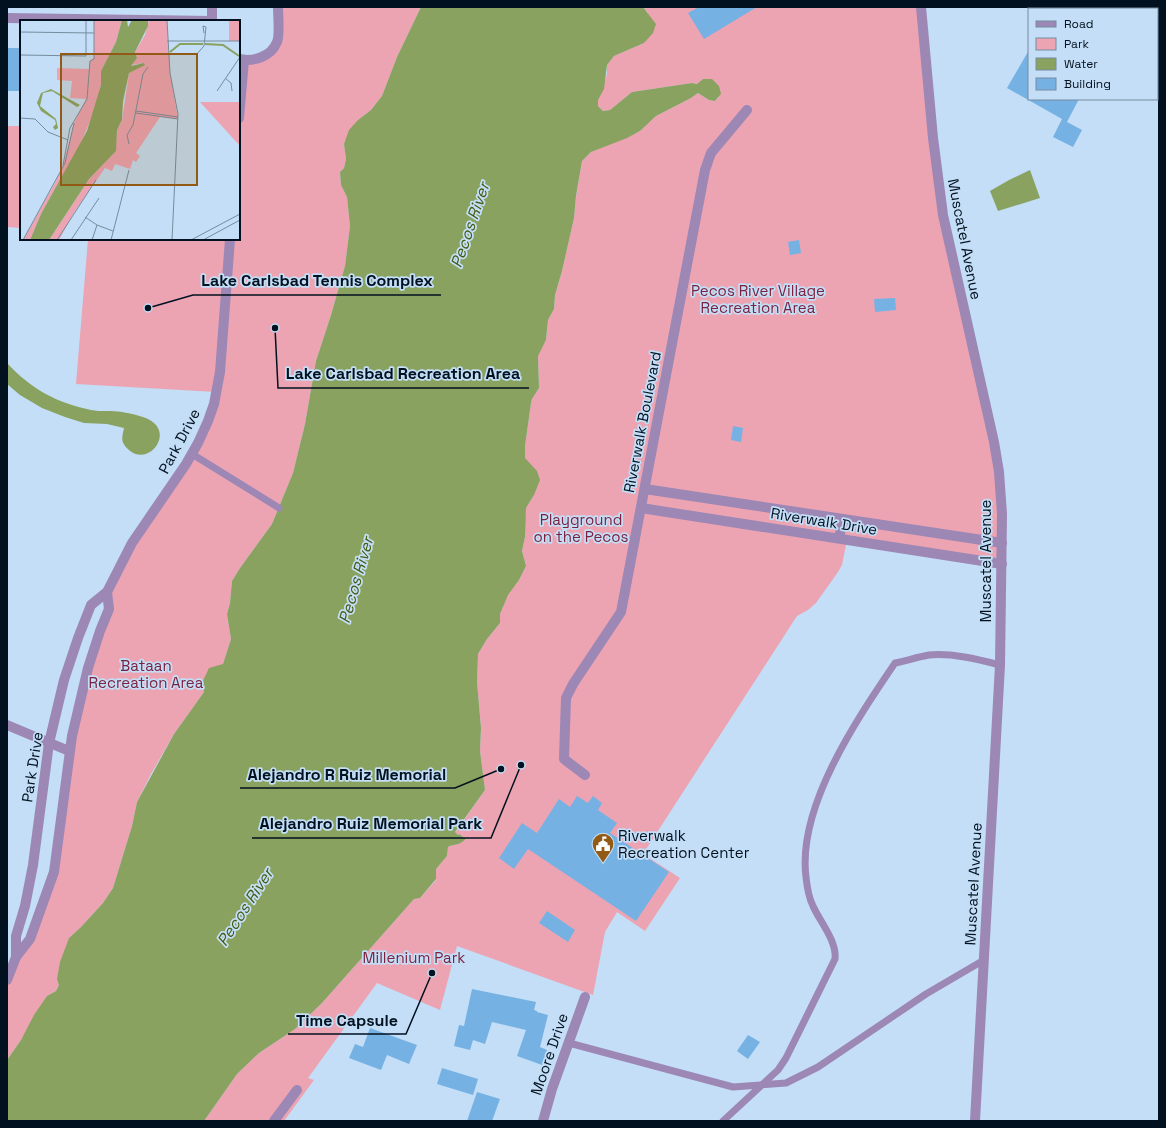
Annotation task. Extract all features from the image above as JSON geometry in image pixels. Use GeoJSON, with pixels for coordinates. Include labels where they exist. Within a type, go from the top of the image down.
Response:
{"type":"FeatureCollection","features":[{"type":"Feature","properties":{"kind":"street"},"geometry":{"type":"LineString","coordinates":[[212,7],[212,20]]}},
{"type":"Feature","properties":{"kind":"street"},"geometry":{"type":"LineString","coordinates":[[240,88],[241,59],[253,59],[265,56],[273,49],[278,41],[278,7]]}},
{"type":"Feature","properties":{"kind":"street","name":"Muscatel Avenue"},"geometry":{"type":"LineString","coordinates":[[921,7],[928,92],[939,191],[948,238],[994,442],[1002,514],[1000,665],[975,1121]]}},
{"type":"Feature","properties":{"kind":"street"},"geometry":{"type":"LineString","coordinates":[[7,18],[144,20]]}},
{"type":"Feature","properties":{"kind":"street","name":"Riverwalk Boulevard"},"geometry":{"type":"LineString","coordinates":[[585,775],[564,759],[566,698],[573,684],[621,612],[706,165],[711,153],[747,110]]}},
{"type":"Feature","properties":{"kind":"street","name":"Park Drive"},"geometry":{"type":"LineString","coordinates":[[16,957],[16,936],[25,906],[33,865],[49,743],[64,680],[78,638],[92,605],[107,592],[132,543],[192,454],[208,421],[217,392],[230,240]]}},
{"type":"Feature","properties":{"kind":"street","name":"Riverwalk Drive"},"geometry":{"type":"LineString","coordinates":[[645,489],[1002,543]]}},
{"type":"Feature","properties":{"kind":"street","name":"Riverwalk Drive"},"geometry":{"type":"LineString","coordinates":[[641,508],[1002,564]]}},
{"type":"Feature","properties":{"kind":"street"},"geometry":{"type":"LineString","coordinates":[[839,538],[843,519]]}},
{"type":"Feature","properties":{"kind":"street","name":"Park Drive"},"geometry":{"type":"LineString","coordinates":[[7,980],[16,957],[30,939],[54,872],[69,751],[88,668],[109,609],[107,592]]}},
{"type":"Feature","properties":{"kind":"street"},"geometry":{"type":"LineString","coordinates":[[7,726],[69,751]]}},
{"type":"Feature","properties":{"kind":"street","name":"Moore Drive"},"geometry":{"type":"LineString","coordinates":[[542,1121],[585,997]]}},
{"type":"Feature","properties":{"kind":"street"},"geometry":{"type":"LineString","coordinates":[[274,1121],[297,1090]]}},
{"type":"Feature","properties":{"kind":"lane"},"geometry":{"type":"LineString","coordinates":[[192,454],[279,508]]}},
{"type":"Feature","properties":{"kind":"lane"},"geometry":{"type":"LineString","coordinates":[[723,1121],[778,1070],[786,1058],[835,959],[836,954],[829,934],[812,904],[806,877],[805,863],[807,836],[811,817],[826,779],[866,706],[895,663],[929,655],[973,658],[1000,665]]}},
{"type":"Feature","properties":{"kind":"lane"},"geometry":{"type":"LineString","coordinates":[[569,1043],[732,1087],[786,1083],[797,1079],[818,1067],[926,994],[984,960]]}},
{"type":"Feature","properties":{"kind":"green space","name":"Bataan Recreation Area"},"geometry":{"type":"Polygon","coordinates":[[[278,7],[421,7],[397,57],[382,96],[371,110],[358,120],[344,144],[346,159],[344,168],[340,172],[341,185],[347,197],[350,226],[345,266],[316,361],[305,424],[293,473],[272,524],[232,581],[230,603],[227,614],[231,639],[223,664],[174,734],[137,802],[132,826],[113,888],[103,903],[69,938],[59,985],[56,991],[47,996],[21,1040],[7,1060],[7,980],[30,939],[54,872],[69,751],[109,609],[107,592],[186,464],[216,392],[76,384],[88,240],[240,240],[240,106],[244,60],[273,49],[278,7]]]}},
{"type":"Feature","properties":{"kind":"green space","name":"Pecos River Village Recreation Area"},"geometry":{"type":"Polygon","coordinates":[[[643,7],[921,7],[936,165],[994,442],[1002,564],[847,540],[842,565],[838,572],[816,603],[808,610],[797,616],[643,854],[680,878],[645,931],[617,912],[605,932],[593,995],[457,946],[440,1010],[377,983],[308,1078],[314,1080],[284,1121],[204,1121],[237,1074],[259,1053],[295,1029],[322,1003],[414,899],[420,898],[436,880],[436,869],[447,856],[448,847],[458,844],[466,839],[455,833],[485,790],[480,751],[481,728],[477,682],[478,654],[487,639],[500,623],[500,614],[508,594],[519,580],[526,566],[522,551],[525,537],[526,508],[534,495],[525,458],[525,446],[531,403],[539,388],[538,355],[546,340],[548,320],[554,309],[555,295],[574,218],[582,161],[591,152],[640,131],[656,116],[698,93],[709,100],[715,101],[719,97],[703,79],[697,84],[692,83],[632,92],[610,110],[603,111],[598,106],[597,99],[600,96],[607,74],[607,65],[614,56],[644,43],[648,13],[643,7]]]}},
{"type":"Feature","properties":{"kind":"green space"},"geometry":{"type":"Polygon","coordinates":[[[7,126],[20,126],[20,228],[7,227],[7,126]]]}},
{"type":"Feature","properties":{"kind":"water","name":"Pecos River"},"geometry":{"type":"Polygon","coordinates":[[[421,7],[643,7],[656,24],[653,33],[644,43],[614,56],[607,65],[604,89],[598,100],[598,106],[603,111],[610,110],[632,92],[692,83],[697,84],[703,79],[712,79],[719,86],[721,94],[715,101],[709,100],[698,93],[656,116],[640,131],[627,138],[591,152],[582,161],[574,218],[555,295],[554,309],[548,320],[546,340],[538,356],[539,388],[531,403],[525,446],[525,458],[537,471],[540,480],[534,495],[526,508],[525,537],[522,551],[526,566],[519,580],[508,595],[500,614],[500,623],[487,639],[478,654],[477,682],[481,728],[480,751],[485,790],[455,832],[466,839],[458,844],[448,847],[447,856],[436,869],[436,879],[420,898],[414,899],[322,1003],[295,1029],[259,1053],[237,1074],[204,1121],[7,1121],[7,1060],[21,1040],[34,1015],[47,996],[56,991],[59,985],[57,979],[60,962],[69,938],[103,903],[113,888],[132,826],[137,802],[174,734],[204,692],[202,683],[209,668],[223,664],[231,639],[227,614],[230,603],[232,581],[272,524],[293,473],[305,424],[316,361],[345,266],[350,226],[347,197],[341,185],[340,172],[344,168],[346,159],[344,144],[349,130],[358,120],[371,110],[382,96],[397,57],[421,7]]]}},
{"type":"Feature","properties":{"kind":"water"},"geometry":{"type":"Polygon","coordinates":[[[1030,170],[1040,198],[998,211],[990,191],[1030,170]]]}},
{"type":"Feature","properties":{"kind":"water"},"geometry":{"type":"Polygon","coordinates":[[[7,363],[25,380],[45,394],[56,399],[91,410],[122,412],[139,416],[154,423],[159,429],[160,436],[155,448],[143,455],[136,454],[129,450],[123,442],[122,437],[124,428],[107,424],[84,423],[42,408],[20,395],[7,384],[7,363]]]}},
{"type":"Feature","properties":{"kind":"building"},"geometry":{"type":"Polygon","coordinates":[[[699,7],[757,7],[704,39],[688,13],[699,7]]]}},
{"type":"Feature","properties":{"kind":"building"},"geometry":{"type":"Polygon","coordinates":[[[7,48],[20,48],[20,91],[7,91],[7,48]]]}},
{"type":"Feature","properties":{"kind":"building"},"geometry":{"type":"Polygon","coordinates":[[[1028,52],[1028,100],[1007,88],[1028,52]]]}},
{"type":"Feature","properties":{"kind":"building"},"geometry":{"type":"Polygon","coordinates":[[[1028,100],[1078,100],[1067,122],[1082,130],[1073,147],[1053,137],[1062,119],[1028,100]]]}},
{"type":"Feature","properties":{"kind":"building"},"geometry":{"type":"Polygon","coordinates":[[[799,240],[801,253],[790,255],[788,242],[799,240]]]}},
{"type":"Feature","properties":{"kind":"building"},"geometry":{"type":"Polygon","coordinates":[[[895,298],[896,310],[875,312],[874,299],[895,298]]]}},
{"type":"Feature","properties":{"kind":"building"},"geometry":{"type":"Polygon","coordinates":[[[733,426],[743,428],[741,442],[731,440],[733,426]]]}},
{"type":"Feature","properties":{"kind":"building","name":"Riverwalk Recreation Center"},"geometry":{"type":"Polygon","coordinates":[[[577,796],[588,803],[593,796],[602,803],[598,810],[617,823],[610,833],[669,872],[636,921],[528,849],[514,869],[499,858],[522,823],[537,833],[559,799],[570,807],[577,796]]]}},
{"type":"Feature","properties":{"kind":"building"},"geometry":{"type":"Polygon","coordinates":[[[547,911],[575,930],[568,942],[539,923],[547,911]]]}},
{"type":"Feature","properties":{"kind":"building"},"geometry":{"type":"Polygon","coordinates":[[[472,989],[536,1002],[534,1010],[548,1015],[540,1047],[547,1050],[542,1065],[517,1056],[526,1030],[492,1022],[485,1044],[473,1040],[470,1050],[454,1046],[459,1025],[464,1026],[472,989]]]}},
{"type":"Feature","properties":{"kind":"building"},"geometry":{"type":"Polygon","coordinates":[[[370,1028],[417,1045],[409,1064],[387,1055],[381,1070],[349,1058],[355,1044],[363,1047],[370,1028]]]}},
{"type":"Feature","properties":{"kind":"building"},"geometry":{"type":"Polygon","coordinates":[[[748,1035],[760,1042],[748,1059],[737,1051],[748,1035]]]}},
{"type":"Feature","properties":{"kind":"building"},"geometry":{"type":"Polygon","coordinates":[[[442,1068],[478,1079],[473,1095],[437,1084],[442,1068]]]}},
{"type":"Feature","properties":{"kind":"building"},"geometry":{"type":"Polygon","coordinates":[[[477,1092],[500,1099],[492,1121],[467,1121],[477,1092]]]}},
{"type":"Feature","properties":{"kind":"place","name":"Lake Carlsbad Tennis Complex"},"geometry":{"type":"Point","coordinates":[148,308]}},
{"type":"Feature","properties":{"kind":"place","name":"Lake Carlsbad Recreation Area"},"geometry":{"type":"Point","coordinates":[275,328]}},
{"type":"Feature","properties":{"kind":"place","name":"Alejandro Ruiz Memorial Park"},"geometry":{"type":"Point","coordinates":[521,765]}},
{"type":"Feature","properties":{"kind":"place","name":"Alejandro R Ruiz Memorial"},"geometry":{"type":"Point","coordinates":[501,769]}},
{"type":"Feature","properties":{"kind":"place","name":"Riverwalk Recreation Center"},"geometry":{"type":"Point","coordinates":[603,864]}},
{"type":"Feature","properties":{"kind":"place","name":"Time Capsule"},"geometry":{"type":"Point","coordinates":[432,973]}},
{"type":"Feature","properties":{"kind":"park label","name":"Playground on the Pecos"},"geometry":{"type":"Point","coordinates":[581,528]}},
{"type":"Feature","properties":{"kind":"park label","name":"Millenium Park"},"geometry":{"type":"Point","coordinates":[414,957]}}]}
